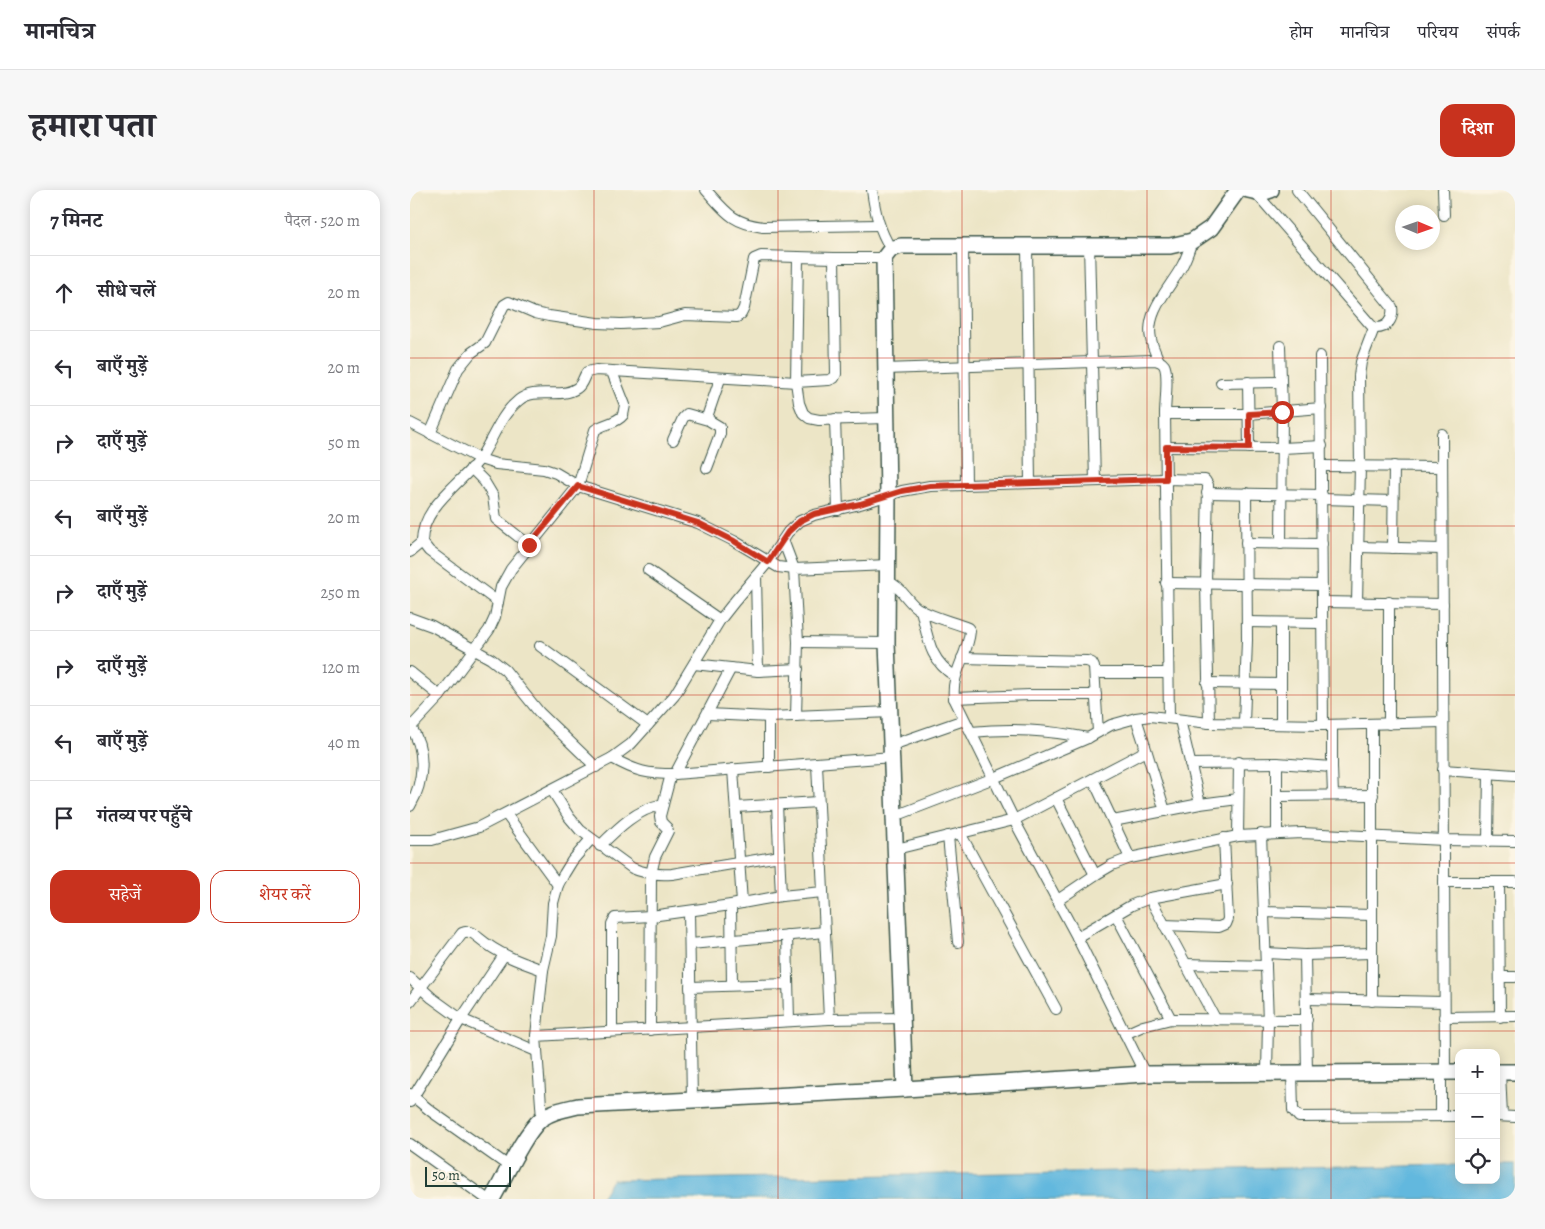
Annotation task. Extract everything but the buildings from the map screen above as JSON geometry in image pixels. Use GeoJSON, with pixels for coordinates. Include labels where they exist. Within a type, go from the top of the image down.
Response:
{"type":"FeatureCollection","features":[{"type":"Feature","properties":{"kind":"street"},"geometry":{"type":"LineString","coordinates":[[706,190],[725,212],[736,221],[749,225],[878,225]]}},
{"type":"Feature","properties":{"kind":"street"},"geometry":{"type":"LineString","coordinates":[[872,190],[878,225],[887,254],[885,369],[888,495],[887,643],[905,1089]]}},
{"type":"Feature","properties":{"kind":"street"},"geometry":{"type":"LineString","coordinates":[[430,434],[458,369],[471,353],[485,343],[504,305],[509,302],[535,313],[597,323],[659,322],[685,314],[737,317],[742,314],[744,308],[754,259],[761,256],[834,258],[887,254],[901,246],[1170,246],[1192,241],[1211,228],[1238,190]]}},
{"type":"Feature","properties":{"kind":"street"},"geometry":{"type":"LineString","coordinates":[[1252,192],[1262,193],[1271,190]]}},
{"type":"Feature","properties":{"kind":"street"},"geometry":{"type":"LineString","coordinates":[[1297,190],[1392,307],[1393,313],[1387,324],[1383,327],[1374,328]]}},
{"type":"Feature","properties":{"kind":"street"},"geometry":{"type":"LineString","coordinates":[[1443,190],[1444,216]]}},
{"type":"Feature","properties":{"kind":"street"},"geometry":{"type":"LineString","coordinates":[[1252,192],[1374,328]]}},
{"type":"Feature","properties":{"kind":"street"},"geometry":{"type":"LineString","coordinates":[[1159,361],[1151,340],[1152,320],[1157,304],[1182,266],[1192,241]]}},
{"type":"Feature","properties":{"kind":"street"},"geometry":{"type":"LineString","coordinates":[[1089,245],[1095,481]]}},
{"type":"Feature","properties":{"kind":"street"},"geometry":{"type":"LineString","coordinates":[[963,246],[966,485]]}},
{"type":"Feature","properties":{"kind":"street"},"geometry":{"type":"LineString","coordinates":[[1027,246],[1030,483]]}},
{"type":"Feature","properties":{"kind":"street"},"geometry":{"type":"LineString","coordinates":[[798,257],[796,382],[799,404],[803,413],[809,418],[819,420],[886,418]]}},
{"type":"Feature","properties":{"kind":"street"},"geometry":{"type":"LineString","coordinates":[[498,602],[429,550],[422,542],[422,533],[432,511],[480,459],[497,426],[519,400],[526,395],[536,393],[572,391],[583,382],[584,376],[591,371],[796,382],[834,378],[836,374],[834,258]]}},
{"type":"Feature","properties":{"kind":"street"},"geometry":{"type":"LineString","coordinates":[[1357,602],[1360,369],[1374,328]]}},
{"type":"Feature","properties":{"kind":"street"},"geometry":{"type":"LineString","coordinates":[[1280,346],[1282,412],[1281,544]]}},
{"type":"Feature","properties":{"kind":"street"},"geometry":{"type":"LineString","coordinates":[[1320,356],[1322,623],[1334,795]]}},
{"type":"Feature","properties":{"kind":"street"},"geometry":{"type":"LineString","coordinates":[[885,369],[1153,360],[1159,361],[1164,365],[1166,372],[1166,583],[1169,718]]}},
{"type":"Feature","properties":{"kind":"street"},"geometry":{"type":"LineString","coordinates":[[410,806],[419,789],[422,766],[418,739],[410,726],[440,696],[489,630],[495,617],[501,587],[511,569],[578,486],[595,430],[620,419],[625,411],[625,405],[612,372]]}},
{"type":"Feature","properties":{"kind":"street"},"geometry":{"type":"LineString","coordinates":[[708,420],[708,412],[720,379]]}},
{"type":"Feature","properties":{"kind":"street"},"geometry":{"type":"LineString","coordinates":[[1248,382],[1249,448]]}},
{"type":"Feature","properties":{"kind":"street"},"geometry":{"type":"LineString","coordinates":[[1221,383],[1281,382]]}},
{"type":"Feature","properties":{"kind":"street"},"geometry":{"type":"LineString","coordinates":[[1165,414],[1249,414],[1321,408]]}},
{"type":"Feature","properties":{"kind":"street"},"geometry":{"type":"LineString","coordinates":[[673,440],[683,418],[688,414],[718,425],[721,430],[707,468]]}},
{"type":"Feature","properties":{"kind":"street"},"geometry":{"type":"LineString","coordinates":[[835,420],[838,510]]}},
{"type":"Feature","properties":{"kind":"street"},"geometry":{"type":"LineString","coordinates":[[410,423],[480,459],[496,464],[544,469],[578,486],[698,523],[734,541],[778,567],[794,569],[888,565]]}},
{"type":"Feature","properties":{"kind":"street"},"geometry":{"type":"LineString","coordinates":[[1441,1116],[1448,1072],[1444,1017],[1442,434]]}},
{"type":"Feature","properties":{"kind":"street"},"geometry":{"type":"LineString","coordinates":[[1166,447],[1282,448],[1322,446]]}},
{"type":"Feature","properties":{"kind":"street"},"geometry":{"type":"LineString","coordinates":[[1322,466],[1442,468]]}},
{"type":"Feature","properties":{"kind":"street"},"geometry":{"type":"LineString","coordinates":[[1393,548],[1394,466]]}},
{"type":"Feature","properties":{"kind":"street"},"geometry":{"type":"LineString","coordinates":[[471,468],[491,490],[496,519],[529,545]]}},
{"type":"Feature","properties":{"kind":"street"},"geometry":{"type":"LineString","coordinates":[[410,840],[432,840],[456,835],[479,827],[612,758],[631,744],[674,696],[720,620],[800,521],[814,514],[838,510],[902,491],[930,486],[1166,479],[1205,480],[1208,485],[1206,584],[1208,723]]}},
{"type":"Feature","properties":{"kind":"street"},"geometry":{"type":"LineString","coordinates":[[1207,493],[1282,494],[1393,501]]}},
{"type":"Feature","properties":{"kind":"street"},"geometry":{"type":"LineString","coordinates":[[1244,723],[1247,622],[1246,493]]}},
{"type":"Feature","properties":{"kind":"street"},"geometry":{"type":"LineString","coordinates":[[783,540],[794,569],[798,642],[796,716]]}},
{"type":"Feature","properties":{"kind":"street"},"geometry":{"type":"LineString","coordinates":[[410,552],[422,542]]}},
{"type":"Feature","properties":{"kind":"street"},"geometry":{"type":"LineString","coordinates":[[1246,543],[1322,544]]}},
{"type":"Feature","properties":{"kind":"street"},"geometry":{"type":"LineString","coordinates":[[1358,547],[1442,549]]}},
{"type":"Feature","properties":{"kind":"street"},"geometry":{"type":"LineString","coordinates":[[648,570],[720,620]]}},
{"type":"Feature","properties":{"kind":"street"},"geometry":{"type":"LineString","coordinates":[[756,576],[758,670]]}},
{"type":"Feature","properties":{"kind":"street"},"geometry":{"type":"LineString","coordinates":[[888,582],[895,585],[908,600],[921,610],[968,628],[970,631],[970,637],[955,676],[954,698],[1014,820],[1077,936],[1145,1074]]}},
{"type":"Feature","properties":{"kind":"street"},"geometry":{"type":"LineString","coordinates":[[1166,583],[1321,585]]}},
{"type":"Feature","properties":{"kind":"street"},"geometry":{"type":"LineString","coordinates":[[1322,602],[1443,604]]}},
{"type":"Feature","properties":{"kind":"street"},"geometry":{"type":"LineString","coordinates":[[1389,602],[1389,724]]}},
{"type":"Feature","properties":{"kind":"street"},"geometry":{"type":"LineString","coordinates":[[921,610],[934,657],[944,670],[955,676]]}},
{"type":"Feature","properties":{"kind":"street"},"geometry":{"type":"LineString","coordinates":[[410,618],[432,626],[475,650],[505,670],[539,712],[596,767]]}},
{"type":"Feature","properties":{"kind":"street"},"geometry":{"type":"LineString","coordinates":[[1247,622],[1322,623]]}},
{"type":"Feature","properties":{"kind":"street"},"geometry":{"type":"LineString","coordinates":[[1281,623],[1281,724]]}},
{"type":"Feature","properties":{"kind":"street"},"geometry":{"type":"LineString","coordinates":[[798,642],[887,643]]}},
{"type":"Feature","properties":{"kind":"street"},"geometry":{"type":"LineString","coordinates":[[540,646],[648,726]]}},
{"type":"Feature","properties":{"kind":"street"},"geometry":{"type":"LineString","coordinates":[[962,658],[1087,661],[1092,663],[1095,673],[1098,732]]}},
{"type":"Feature","properties":{"kind":"street"},"geometry":{"type":"LineString","coordinates":[[694,664],[758,670],[798,669]]}},
{"type":"Feature","properties":{"kind":"street"},"geometry":{"type":"LineString","coordinates":[[650,1030],[651,874],[655,857],[668,831],[668,828],[660,819],[663,804],[673,774],[708,714],[731,668]]}},
{"type":"Feature","properties":{"kind":"street"},"geometry":{"type":"LineString","coordinates":[[410,672],[440,696]]}},
{"type":"Feature","properties":{"kind":"street"},"geometry":{"type":"LineString","coordinates":[[1095,673],[1168,673]]}},
{"type":"Feature","properties":{"kind":"street"},"geometry":{"type":"LineString","coordinates":[[1207,683],[1281,684]]}},
{"type":"Feature","properties":{"kind":"street"},"geometry":{"type":"LineString","coordinates":[[954,698],[1096,695]]}},
{"type":"Feature","properties":{"kind":"street"},"geometry":{"type":"LineString","coordinates":[[708,714],[769,717],[890,712]]}},
{"type":"Feature","properties":{"kind":"street"},"geometry":{"type":"LineString","coordinates":[[895,816],[994,778],[1088,738],[1111,725],[1136,718],[1150,716],[1208,723],[1328,725],[1443,722]]}},
{"type":"Feature","properties":{"kind":"street"},"geometry":{"type":"LineString","coordinates":[[769,717],[769,767]]}},
{"type":"Feature","properties":{"kind":"street"},"geometry":{"type":"LineString","coordinates":[[1136,718],[1165,811]]}},
{"type":"Feature","properties":{"kind":"street"},"geometry":{"type":"LineString","coordinates":[[612,758],[632,770],[652,774],[817,764],[892,751],[964,720]]}},
{"type":"Feature","properties":{"kind":"street"},"geometry":{"type":"LineString","coordinates":[[1180,720],[1200,804]]}},
{"type":"Feature","properties":{"kind":"street"},"geometry":{"type":"LineString","coordinates":[[1372,725],[1372,1001]]}},
{"type":"Feature","properties":{"kind":"street"},"geometry":{"type":"LineString","coordinates":[[971,732],[1023,729],[1052,731],[1088,738]]}},
{"type":"Feature","properties":{"kind":"street"},"geometry":{"type":"LineString","coordinates":[[896,849],[1014,820],[1142,753],[1145,746]]}},
{"type":"Feature","properties":{"kind":"street"},"geometry":{"type":"LineString","coordinates":[[1190,764],[1239,762],[1332,766]]}},
{"type":"Feature","properties":{"kind":"street"},"geometry":{"type":"LineString","coordinates":[[1238,836],[1239,762]]}},
{"type":"Feature","properties":{"kind":"street"},"geometry":{"type":"LineString","coordinates":[[1277,763],[1277,833]]}},
{"type":"Feature","properties":{"kind":"street"},"geometry":{"type":"LineString","coordinates":[[817,764],[829,1019]]}},
{"type":"Feature","properties":{"kind":"street"},"geometry":{"type":"LineString","coordinates":[[733,769],[742,903]]}},
{"type":"Feature","properties":{"kind":"street"},"geometry":{"type":"LineString","coordinates":[[1443,770],[1515,775]]}},
{"type":"Feature","properties":{"kind":"street"},"geometry":{"type":"LineString","coordinates":[[1488,841],[1489,773]]}},
{"type":"Feature","properties":{"kind":"street"},"geometry":{"type":"LineString","coordinates":[[1093,779],[1130,858]]}},
{"type":"Feature","properties":{"kind":"street"},"geometry":{"type":"LineString","coordinates":[[552,790],[569,817],[580,830],[632,868],[651,874],[672,874],[780,856]]}},
{"type":"Feature","properties":{"kind":"street"},"geometry":{"type":"LineString","coordinates":[[1277,796],[1373,794]]}},
{"type":"Feature","properties":{"kind":"street"},"geometry":{"type":"LineString","coordinates":[[1056,798],[1095,875]]}},
{"type":"Feature","properties":{"kind":"street"},"geometry":{"type":"LineString","coordinates":[[1113,821],[1200,804],[1238,800]]}},
{"type":"Feature","properties":{"kind":"street"},"geometry":{"type":"LineString","coordinates":[[736,807],[818,802]]}},
{"type":"Feature","properties":{"kind":"street"},"geometry":{"type":"LineString","coordinates":[[600,846],[633,816],[663,804]]}},
{"type":"Feature","properties":{"kind":"street"},"geometry":{"type":"LineString","coordinates":[[777,804],[782,896]]}},
{"type":"Feature","properties":{"kind":"street"},"geometry":{"type":"LineString","coordinates":[[506,814],[558,885]]}},
{"type":"Feature","properties":{"kind":"street"},"geometry":{"type":"LineString","coordinates":[[960,833],[1056,1009]]}},
{"type":"Feature","properties":{"kind":"street"},"geometry":{"type":"LineString","coordinates":[[1058,900],[1112,865],[1130,858],[1238,836],[1277,833],[1515,841]]}},
{"type":"Feature","properties":{"kind":"street"},"geometry":{"type":"LineString","coordinates":[[1261,834],[1268,1021],[1267,1073]]}},
{"type":"Feature","properties":{"kind":"street"},"geometry":{"type":"LineString","coordinates":[[948,836],[958,942]]}},
{"type":"Feature","properties":{"kind":"street"},"geometry":{"type":"LineString","coordinates":[[1164,925],[1219,927],[1226,924],[1228,919],[1224,838]]}},
{"type":"Feature","properties":{"kind":"street"},"geometry":{"type":"LineString","coordinates":[[542,1119],[536,1036],[543,970],[551,936],[553,903],[558,885],[572,861],[591,839]]}},
{"type":"Feature","properties":{"kind":"street"},"geometry":{"type":"LineString","coordinates":[[1444,882],[1515,882]]}},
{"type":"Feature","properties":{"kind":"street"},"geometry":{"type":"LineString","coordinates":[[1499,882],[1500,1016]]}},
{"type":"Feature","properties":{"kind":"street"},"geometry":{"type":"LineString","coordinates":[[1077,936],[1132,905],[1150,898],[1227,884]]}},
{"type":"Feature","properties":{"kind":"street"},"geometry":{"type":"LineString","coordinates":[[612,1031],[612,924],[615,918],[651,916],[782,896],[823,892]]}},
{"type":"Feature","properties":{"kind":"street"},"geometry":{"type":"LineString","coordinates":[[1150,898],[1216,1020]]}},
{"type":"Feature","properties":{"kind":"street"},"geometry":{"type":"LineString","coordinates":[[731,905],[732,985]]}},
{"type":"Feature","properties":{"kind":"street"},"geometry":{"type":"LineString","coordinates":[[689,911],[692,1100]]}},
{"type":"Feature","properties":{"kind":"street"},"geometry":{"type":"LineString","coordinates":[[1264,912],[1371,915]]}},
{"type":"Feature","properties":{"kind":"street"},"geometry":{"type":"LineString","coordinates":[[1116,915],[1170,1019]]}},
{"type":"Feature","properties":{"kind":"street"},"geometry":{"type":"LineString","coordinates":[[410,1002],[462,933],[467,931],[473,933],[504,955],[543,970]]}},
{"type":"Feature","properties":{"kind":"street"},"geometry":{"type":"LineString","coordinates":[[690,944],[825,932]]}},
{"type":"Feature","properties":{"kind":"street"},"geometry":{"type":"LineString","coordinates":[[787,935],[788,1021]]}},
{"type":"Feature","properties":{"kind":"street"},"geometry":{"type":"LineString","coordinates":[[1266,952],[1305,955],[1371,953]]}},
{"type":"Feature","properties":{"kind":"street"},"geometry":{"type":"LineString","coordinates":[[504,955],[411,1097],[510,1167]]}},
{"type":"Feature","properties":{"kind":"street"},"geometry":{"type":"LineString","coordinates":[[1305,955],[1306,1020],[1294,1110],[1299,1117],[1455,1116]]}},
{"type":"Feature","properties":{"kind":"street"},"geometry":{"type":"LineString","coordinates":[[1185,964],[1266,966]]}},
{"type":"Feature","properties":{"kind":"street"},"geometry":{"type":"LineString","coordinates":[[1500,977],[1515,977]]}},
{"type":"Feature","properties":{"kind":"street"},"geometry":{"type":"LineString","coordinates":[[410,978],[446,1009],[461,1018],[536,1051]]}},
{"type":"Feature","properties":{"kind":"street"},"geometry":{"type":"LineString","coordinates":[[690,987],[788,984]]}},
{"type":"Feature","properties":{"kind":"street"},"geometry":{"type":"LineString","coordinates":[[1306,1000],[1444,1002]]}},
{"type":"Feature","properties":{"kind":"street"},"geometry":{"type":"LineString","coordinates":[[1444,1017],[1515,1016]]}},
{"type":"Feature","properties":{"kind":"street"},"geometry":{"type":"LineString","coordinates":[[536,1036],[788,1021],[903,1018]]}},
{"type":"Feature","properties":{"kind":"street"},"geometry":{"type":"LineString","coordinates":[[1125,1034],[1143,1026],[1170,1019],[1306,1020]]}},
{"type":"Feature","properties":{"kind":"street"},"geometry":{"type":"LineString","coordinates":[[492,1199],[529,1133],[542,1119],[556,1111],[578,1106],[1145,1074],[1448,1072]]}},
{"type":"Feature","properties":{"kind":"street"},"geometry":{"type":"LineString","coordinates":[[1500,1107],[1504,1072]]}},
{"type":"Feature","properties":{"kind":"street"},"geometry":{"type":"LineString","coordinates":[[1500,1116],[1515,1116]]}},
{"type":"Feature","properties":{"kind":"street"},"geometry":{"type":"LineString","coordinates":[[410,1144],[487,1199]]}},
{"type":"Feature","properties":{"kind":"water"},"geometry":{"type":"Polygon","coordinates":[[[1500,1164],[1515,1164],[1515,1199],[600,1199],[612,1180],[1455,1165],[1455,1184],[1500,1184],[1500,1164]]]}},
{"type":"Feature","properties":{"kind":"route"},"geometry":{"type":"LineString","coordinates":[[529,545],[578,486],[698,523],[734,541],[768,562],[788,532],[800,521],[814,514],[838,510],[902,491],[930,486],[1166,479],[1166,447],[1249,448],[1249,414],[1282,412]]}}]}
